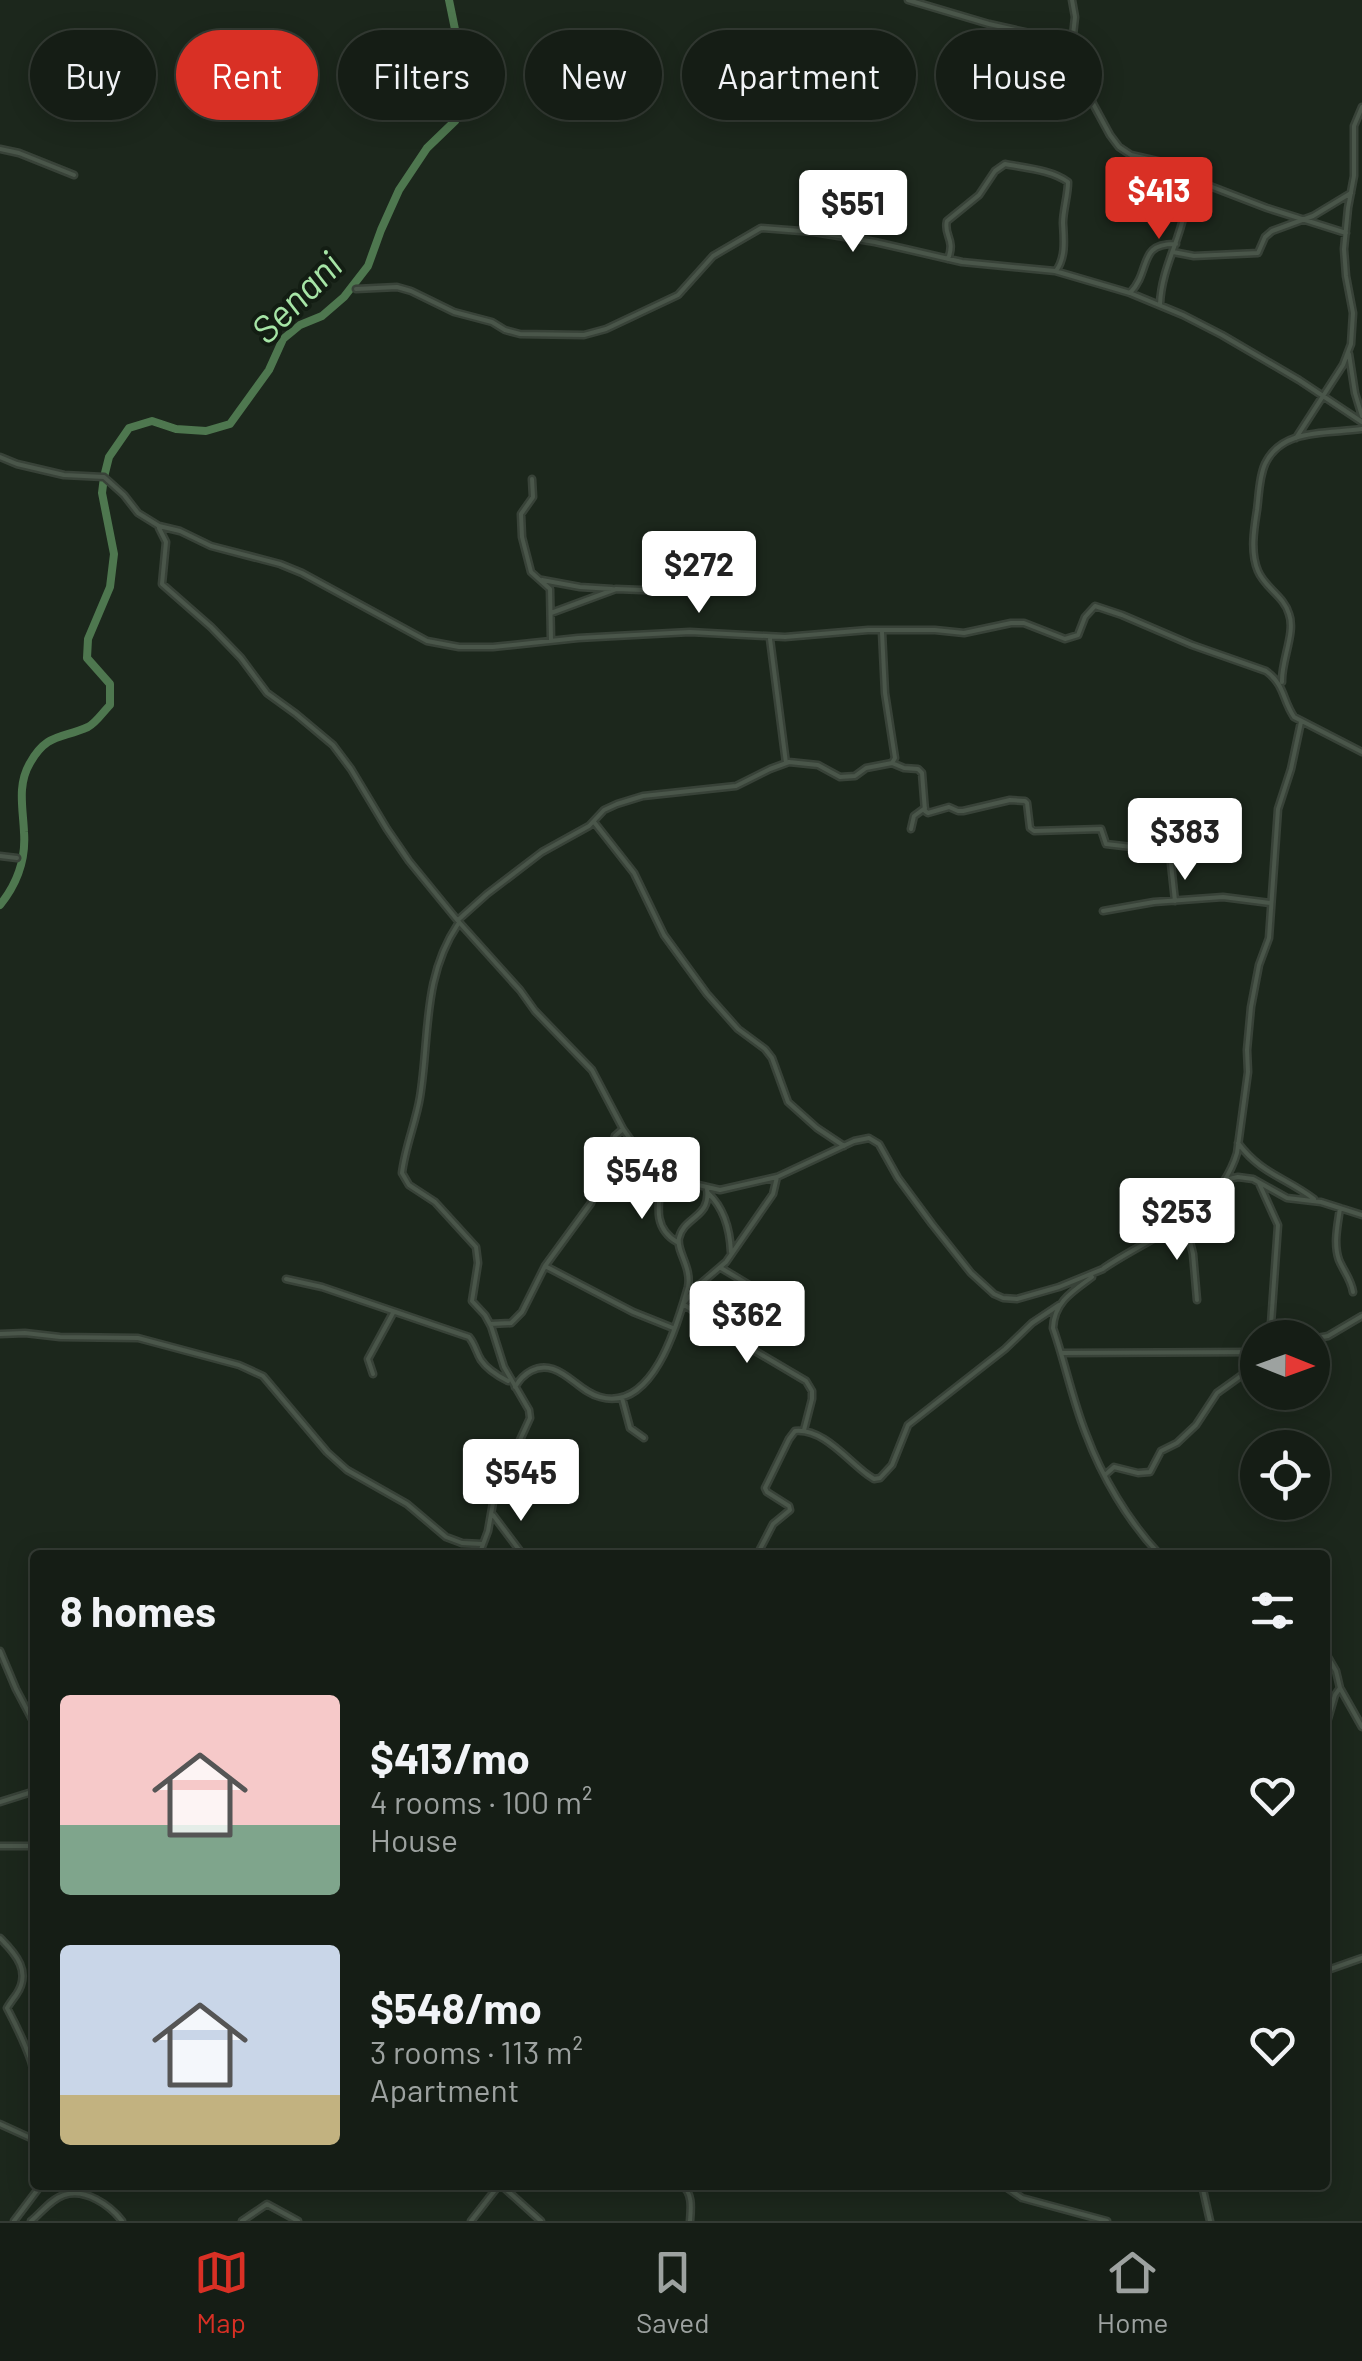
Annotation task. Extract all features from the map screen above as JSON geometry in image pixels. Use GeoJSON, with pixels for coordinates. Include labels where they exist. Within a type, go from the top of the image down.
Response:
{"type":"FeatureCollection","features":[{"type":"Feature","properties":{"kind":"street"},"geometry":{"type":"LineString","coordinates":[[908,0],[1016,30]]}},
{"type":"Feature","properties":{"kind":"street"},"geometry":{"type":"LineString","coordinates":[[1072,0],[1073,30]]}},
{"type":"Feature","properties":{"kind":"street"},"geometry":{"type":"LineString","coordinates":[[1362,106],[1354,126],[1353,185],[1344,248],[1354,313],[1349,354],[1362,419]]}},
{"type":"Feature","properties":{"kind":"street"},"geometry":{"type":"LineString","coordinates":[[1102,120],[1120,147],[1131,156],[1170,164],[1202,183],[1346,233]]}},
{"type":"Feature","properties":{"kind":"street"},"geometry":{"type":"LineString","coordinates":[[0,149],[74,174]]}},
{"type":"Feature","properties":{"kind":"street"},"geometry":{"type":"LineString","coordinates":[[948,259],[952,246],[947,221],[979,195],[995,171],[1006,164],[1068,182],[1064,244],[1055,271]]}},
{"type":"Feature","properties":{"kind":"street"},"geometry":{"type":"LineString","coordinates":[[1160,306],[1163,278],[1182,230],[1185,174]]}},
{"type":"Feature","properties":{"kind":"street"},"geometry":{"type":"LineString","coordinates":[[1353,185],[1362,184]]}},
{"type":"Feature","properties":{"kind":"street"},"geometry":{"type":"LineString","coordinates":[[1173,252],[1194,256],[1256,254],[1268,234],[1350,193]]}},
{"type":"Feature","properties":{"kind":"street"},"geometry":{"type":"LineString","coordinates":[[356,289],[397,287],[454,312],[520,334],[584,335],[668,301],[722,250],[761,228],[814,232],[973,264],[1055,271],[1130,292],[1222,335],[1362,419]]}},
{"type":"Feature","properties":{"kind":"street"},"geometry":{"type":"LineString","coordinates":[[1130,292],[1141,278],[1152,248],[1158,244],[1177,244]]}},
{"type":"Feature","properties":{"kind":"street"},"geometry":{"type":"LineString","coordinates":[[1296,438],[1349,354]]}},
{"type":"Feature","properties":{"kind":"street"},"geometry":{"type":"LineString","coordinates":[[1362,429],[1296,438],[1274,453],[1264,466],[1253,536],[1257,569],[1284,602],[1292,624],[1282,663],[1282,686],[1289,709],[1301,722],[1362,752]]}},
{"type":"Feature","properties":{"kind":"street"},"geometry":{"type":"LineString","coordinates":[[0,458],[64,475],[104,476],[138,513],[158,525],[210,546],[291,568],[427,641],[470,647],[690,632],[770,636],[852,631],[974,632],[1024,623],[1065,639],[1078,636],[1090,609],[1102,606],[1266,671],[1282,686]]}},
{"type":"Feature","properties":{"kind":"street"},"geometry":{"type":"LineString","coordinates":[[532,480],[533,498],[522,512],[522,536],[530,572],[550,589],[550,640]]}},
{"type":"Feature","properties":{"kind":"street"},"geometry":{"type":"LineString","coordinates":[[158,525],[166,542],[162,584],[231,648],[267,693],[332,745],[409,861],[534,1011],[592,1070],[650,1166],[707,1191],[736,1188],[777,1177],[869,1138],[879,1144],[932,1224],[994,1294],[1017,1299],[1103,1269]]}},
{"type":"Feature","properties":{"kind":"street"},"geometry":{"type":"LineString","coordinates":[[540,580],[580,587],[668,591],[726,553]]}},
{"type":"Feature","properties":{"kind":"street"},"geometry":{"type":"LineString","coordinates":[[550,613],[616,590]]}},
{"type":"Feature","properties":{"kind":"street"},"geometry":{"type":"LineString","coordinates":[[882,632],[885,693],[895,758],[892,763]]}},
{"type":"Feature","properties":{"kind":"street"},"geometry":{"type":"LineString","coordinates":[[770,636],[786,763]]}},
{"type":"Feature","properties":{"kind":"street"},"geometry":{"type":"LineString","coordinates":[[760,1550],[773,1524],[790,1510],[767,1492],[766,1484],[795,1431],[804,1430],[827,1442],[871,1478],[880,1478],[892,1465],[908,1424],[1066,1296],[1103,1269],[1185,1221],[1226,1180],[1238,1144],[1248,1072],[1251,1007],[1268,938],[1278,810],[1301,722]]}},
{"type":"Feature","properties":{"kind":"street"},"geometry":{"type":"LineString","coordinates":[[480,1550],[494,1497],[530,1418],[529,1410],[504,1368],[490,1324],[474,1306],[476,1247],[435,1202],[409,1185],[402,1173],[420,1100],[430,996],[440,958],[458,922],[487,894],[542,852],[594,822],[604,810],[627,800],[736,786],[786,763],[818,766],[845,777],[892,763],[920,770],[928,813],[949,807],[964,811],[994,802],[1020,800],[1027,803],[1030,828],[1034,831],[1101,829],[1106,844],[1140,848],[1169,845],[1175,901]]}},
{"type":"Feature","properties":{"kind":"street"},"geometry":{"type":"LineString","coordinates":[[910,830],[914,816],[925,808]]}},
{"type":"Feature","properties":{"kind":"street"},"geometry":{"type":"LineString","coordinates":[[594,822],[634,873],[664,935],[707,994],[738,1029],[772,1058],[788,1102],[844,1146]]}},
{"type":"Feature","properties":{"kind":"street"},"geometry":{"type":"LineString","coordinates":[[0,856],[17,858]]}},
{"type":"Feature","properties":{"kind":"street"},"geometry":{"type":"LineString","coordinates":[[1104,910],[1223,898],[1270,904]]}},
{"type":"Feature","properties":{"kind":"street"},"geometry":{"type":"LineString","coordinates":[[490,1324],[516,1319],[545,1266],[592,1203],[615,1136],[624,1128]]}},
{"type":"Feature","properties":{"kind":"street"},"geometry":{"type":"LineString","coordinates":[[1238,1144],[1255,1164],[1316,1200]]}},
{"type":"Feature","properties":{"kind":"street"},"geometry":{"type":"LineString","coordinates":[[662,1174],[659,1220],[664,1232],[678,1242]]}},
{"type":"Feature","properties":{"kind":"street"},"geometry":{"type":"LineString","coordinates":[[1226,1180],[1238,1176],[1288,1198],[1316,1200],[1362,1215]]}},
{"type":"Feature","properties":{"kind":"street"},"geometry":{"type":"LineString","coordinates":[[683,1304],[732,1254],[772,1194],[777,1177]]}},
{"type":"Feature","properties":{"kind":"street"},"geometry":{"type":"LineString","coordinates":[[1258,1182],[1278,1226],[1271,1320]]}},
{"type":"Feature","properties":{"kind":"street"},"geometry":{"type":"LineString","coordinates":[[514,1386],[528,1372],[550,1368],[587,1392],[610,1399],[622,1398],[638,1389],[652,1375],[663,1356],[690,1278],[678,1242],[680,1234],[705,1207],[707,1191]]}},
{"type":"Feature","properties":{"kind":"street"},"geometry":{"type":"LineString","coordinates":[[707,1191],[726,1221],[732,1254]]}},
{"type":"Feature","properties":{"kind":"street"},"geometry":{"type":"LineString","coordinates":[[1340,1208],[1336,1246],[1353,1292]]}},
{"type":"Feature","properties":{"kind":"street"},"geometry":{"type":"LineString","coordinates":[[1185,1221],[1197,1300]]}},
{"type":"Feature","properties":{"kind":"street"},"geometry":{"type":"LineString","coordinates":[[545,1266],[633,1312],[673,1328]]}},
{"type":"Feature","properties":{"kind":"street"},"geometry":{"type":"LineString","coordinates":[[721,1268],[761,1292]]}},
{"type":"Feature","properties":{"kind":"street"},"geometry":{"type":"LineString","coordinates":[[286,1279],[322,1287],[469,1337],[489,1369],[514,1386]]}},
{"type":"Feature","properties":{"kind":"street"},"geometry":{"type":"LineString","coordinates":[[683,1304],[806,1381],[812,1399],[804,1430]]}},
{"type":"Feature","properties":{"kind":"street"},"geometry":{"type":"LineString","coordinates":[[1059,1304],[1052,1322],[1086,1434],[1124,1509],[1156,1550]]}},
{"type":"Feature","properties":{"kind":"street"},"geometry":{"type":"LineString","coordinates":[[373,1374],[368,1359],[393,1313]]}},
{"type":"Feature","properties":{"kind":"street"},"geometry":{"type":"LineString","coordinates":[[1330,1335],[1362,1316]]}},
{"type":"Feature","properties":{"kind":"street"},"geometry":{"type":"LineString","coordinates":[[0,1334],[138,1338],[240,1365],[263,1376],[347,1470],[407,1504],[446,1537],[482,1544]]}},
{"type":"Feature","properties":{"kind":"street"},"geometry":{"type":"LineString","coordinates":[[1061,1353],[1240,1352]]}},
{"type":"Feature","properties":{"kind":"street"},"geometry":{"type":"LineString","coordinates":[[1105,1475],[1114,1466],[1150,1472],[1164,1448],[1181,1440],[1201,1420],[1217,1393],[1240,1375]]}},
{"type":"Feature","properties":{"kind":"street"},"geometry":{"type":"LineString","coordinates":[[622,1398],[630,1428],[644,1438]]}},
{"type":"Feature","properties":{"kind":"street"},"geometry":{"type":"LineString","coordinates":[[492,1513],[519,1550]]}},
{"type":"Feature","properties":{"kind":"street"},"geometry":{"type":"LineString","coordinates":[[0,1653],[30,1716]]}},
{"type":"Feature","properties":{"kind":"street"},"geometry":{"type":"LineString","coordinates":[[1330,1661],[1362,1727]]}},
{"type":"Feature","properties":{"kind":"street"},"geometry":{"type":"LineString","coordinates":[[1330,1715],[1340,1688]]}},
{"type":"Feature","properties":{"kind":"street"},"geometry":{"type":"LineString","coordinates":[[0,1802],[30,1793]]}},
{"type":"Feature","properties":{"kind":"street"},"geometry":{"type":"LineString","coordinates":[[0,1846],[30,1846]]}},
{"type":"Feature","properties":{"kind":"street"},"geometry":{"type":"LineString","coordinates":[[0,1938],[22,1966],[23,1980],[7,2008],[30,2058]]}},
{"type":"Feature","properties":{"kind":"street"},"geometry":{"type":"LineString","coordinates":[[1330,1969],[1362,1958]]}},
{"type":"Feature","properties":{"kind":"street"},"geometry":{"type":"LineString","coordinates":[[0,2124],[30,2138]]}},
{"type":"Feature","properties":{"kind":"street"},"geometry":{"type":"LineString","coordinates":[[14,2221],[37,2190]]}},
{"type":"Feature","properties":{"kind":"street"},"geometry":{"type":"LineString","coordinates":[[471,2221],[496,2190]]}},
{"type":"Feature","properties":{"kind":"street"},"geometry":{"type":"LineString","coordinates":[[506,2190],[541,2221]]}},
{"type":"Feature","properties":{"kind":"street"},"geometry":{"type":"LineString","coordinates":[[685,2190],[690,2198],[690,2221]]}},
{"type":"Feature","properties":{"kind":"street"},"geometry":{"type":"LineString","coordinates":[[1010,2190],[1022,2198],[1107,2221]]}},
{"type":"Feature","properties":{"kind":"street"},"geometry":{"type":"LineString","coordinates":[[1203,2190],[1210,2221]]}},
{"type":"Feature","properties":{"kind":"street"},"geometry":{"type":"LineString","coordinates":[[31,2221],[59,2197],[75,2194],[105,2204],[122,2221]]}},
{"type":"Feature","properties":{"kind":"street"},"geometry":{"type":"LineString","coordinates":[[242,2221],[267,2204],[298,2221]]}},
{"type":"Feature","properties":{"kind":"waterway","name":"Senani"},"geometry":{"type":"LineString","coordinates":[[0,905],[16,880],[22,861],[22,788],[30,763],[42,746],[88,727],[110,705],[110,684],[87,658],[88,639],[110,587],[114,554],[102,493],[109,457],[129,428],[152,421],[176,429],[206,431],[230,424],[269,370],[283,339],[300,325],[322,316],[344,297],[368,266],[399,190],[427,148],[455,121],[472,94],[449,0]]}}]}
